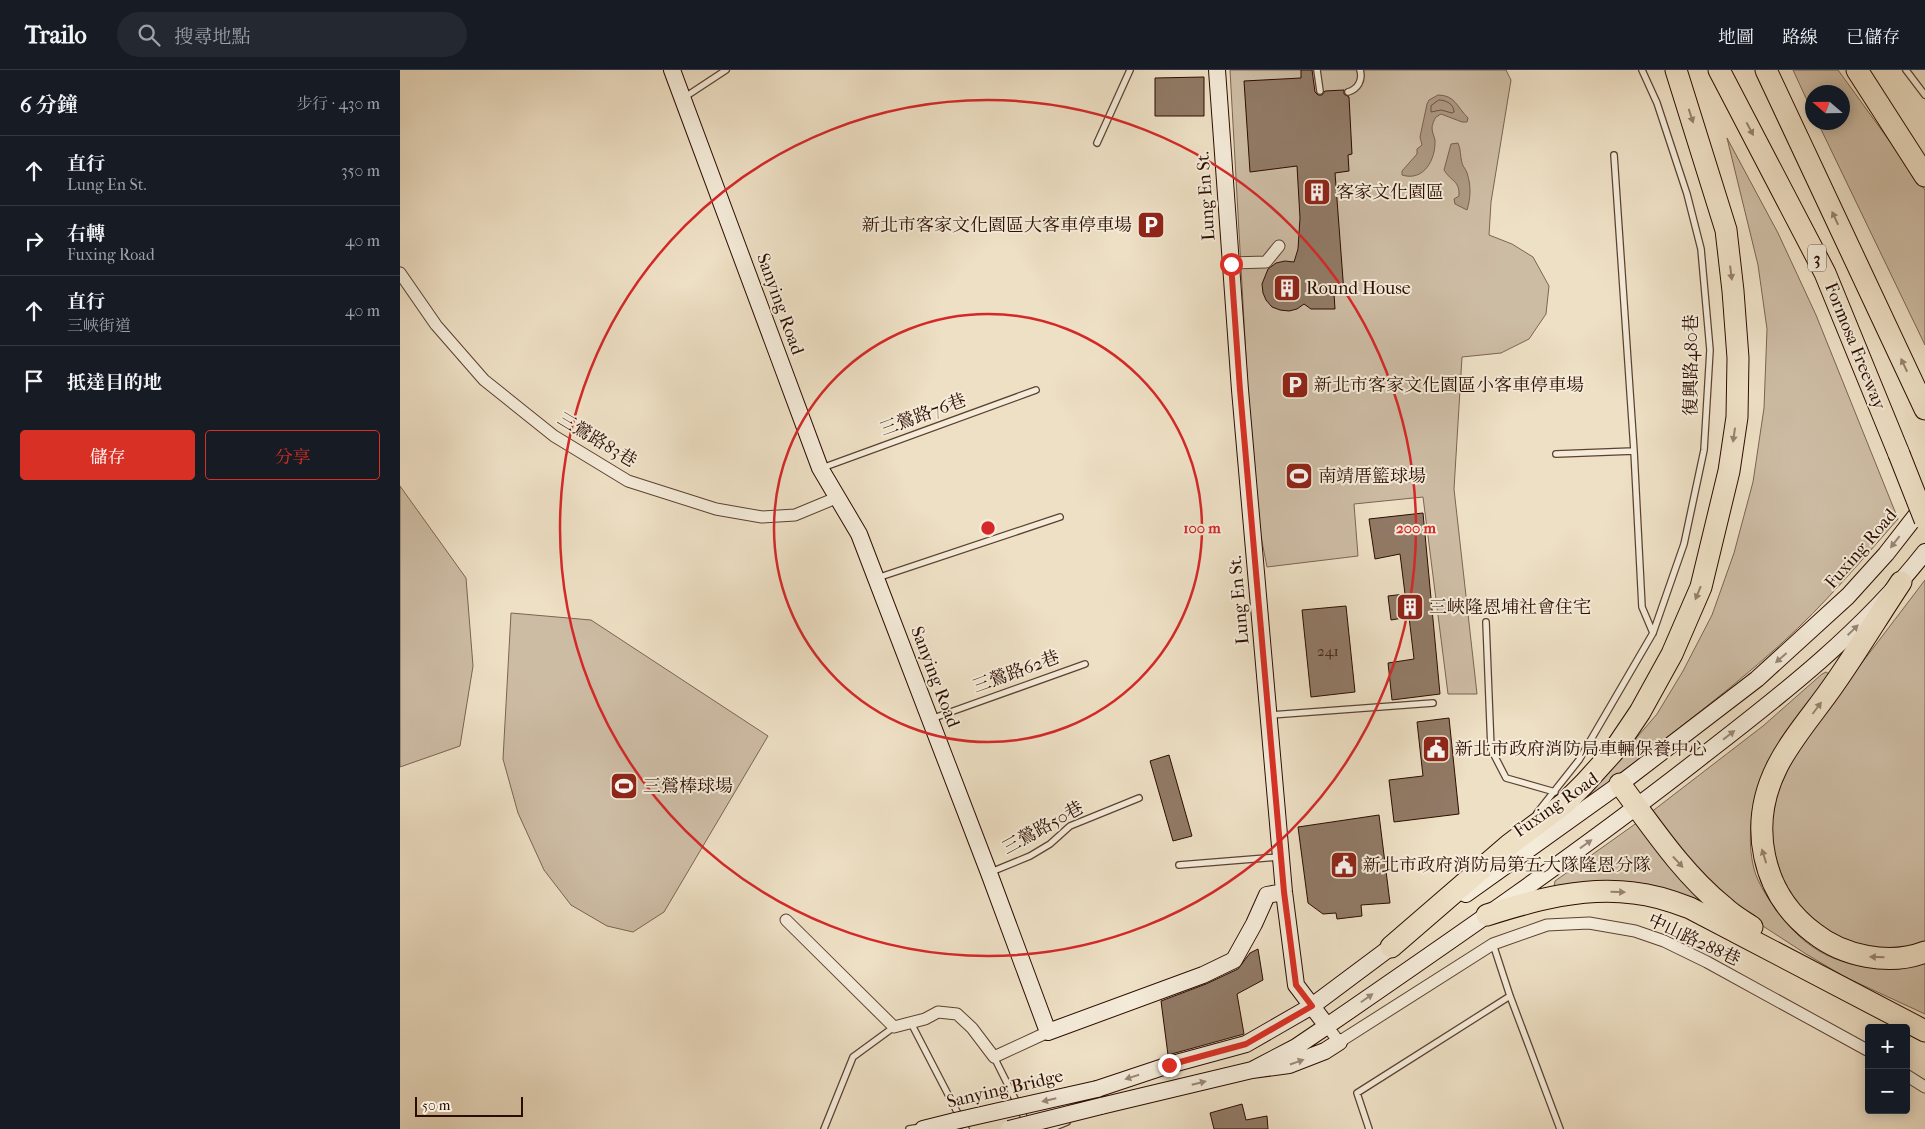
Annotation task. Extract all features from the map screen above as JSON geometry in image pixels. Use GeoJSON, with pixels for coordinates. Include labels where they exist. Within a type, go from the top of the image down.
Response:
{"type":"FeatureCollection","features":[{"type":"Feature","properties":{"kind":"highway"},"geometry":{"type":"LineString","coordinates":[[1391,947],[1510,845],[1564,803],[1613,752],[1640,712],[1672,654],[1701,587],[1729,472],[1737,417],[1738,358],[1726,230],[1676,70]]}},
{"type":"Feature","properties":{"kind":"highway","name":"Formosa Freeway"},"geometry":{"type":"LineString","coordinates":[[1719,70],[1825,272],[1925,520]]}},
{"type":"Feature","properties":{"kind":"highway","name":"Formosa Freeway"},"geometry":{"type":"LineString","coordinates":[[1766,70],[1925,409]]}},
{"type":"Feature","properties":{"kind":"highway"},"geometry":{"type":"LineString","coordinates":[[1857,70],[1925,176]]}},
{"type":"Feature","properties":{"kind":"highway"},"geometry":{"type":"LineString","coordinates":[[1871,91],[1925,154]]}},
{"type":"Feature","properties":{"kind":"highway"},"geometry":{"type":"LineString","coordinates":[[1901,582],[1835,684],[1796,736],[1776,768],[1762,808],[1762,847],[1772,882],[1791,912],[1814,933],[1839,949],[1867,956],[1900,958],[1925,952]]}},
{"type":"Feature","properties":{"kind":"highway"},"geometry":{"type":"LineString","coordinates":[[1620,784],[1673,856],[1724,908],[1865,998]]}},
{"type":"Feature","properties":{"kind":"highway"},"geometry":{"type":"LineString","coordinates":[[1487,915],[1520,904],[1573,894],[1634,893],[1662,898],[1690,908],[1925,1031]]}},
{"type":"Feature","properties":{"kind":"main road","name":"Sanying Road"},"geometry":{"type":"LineString","coordinates":[[672,70],[820,468],[859,534],[1048,1032]]}},
{"type":"Feature","properties":{"kind":"main road","name":"Lung En St."},"geometry":{"type":"LineString","coordinates":[[1217,70],[1241,398],[1284,892],[1296,985],[1328,1026]]}},
{"type":"Feature","properties":{"kind":"main road","name":"Fuxing Road"},"geometry":{"type":"LineString","coordinates":[[1246,1044],[1312,1006],[1391,947],[1620,784],[1757,679],[1848,596],[1886,554],[1925,504]]}},
{"type":"Feature","properties":{"kind":"main road"},"geometry":{"type":"LineString","coordinates":[[1252,1070],[1296,1047],[1328,1026],[1637,807],[1774,700],[1824,658],[1901,582],[1925,552]]}},
{"type":"Feature","properties":{"kind":"main road"},"geometry":{"type":"LineString","coordinates":[[1048,1032],[1203,975],[1234,960],[1267,895],[1284,892]]}},
{"type":"Feature","properties":{"kind":"main road"},"geometry":{"type":"LineString","coordinates":[[1009,1129],[1252,1070],[1289,1065],[1325,1051],[1340,1042]]}},
{"type":"Feature","properties":{"kind":"main road","name":"Sanying Bridge"},"geometry":{"type":"LineString","coordinates":[[923,1129],[960,1125],[1097,1089],[1246,1044]]}},
{"type":"Feature","properties":{"kind":"street"},"geometry":{"type":"LineString","coordinates":[[1231,264],[1266,262],[1279,246]]}},
{"type":"Feature","properties":{"kind":"street","name":"三鶯路83巷"},"geometry":{"type":"LineString","coordinates":[[400,273],[436,325],[484,380],[554,436],[628,481],[716,509],[762,517],[795,515],[836,498]]}},
{"type":"Feature","properties":{"kind":"street"},"geometry":{"type":"LineString","coordinates":[[786,920],[894,1027],[925,1019],[938,1012],[957,1014],[972,1028],[994,1058],[1048,1032]]}},
{"type":"Feature","properties":{"kind":"street","name":"中山路288巷"},"geometry":{"type":"LineString","coordinates":[[1340,1042],[1493,944],[1547,926],[1589,923],[1635,931],[1664,941],[1707,962],[1865,1049]]}},
{"type":"Feature","properties":{"kind":"street"},"geometry":{"type":"LineString","coordinates":[[1328,1026],[1340,1042]]}},
{"type":"Feature","properties":{"kind":"street"},"geometry":{"type":"LineString","coordinates":[[1910,1078],[1925,1088]]}},
{"type":"Feature","properties":{"kind":"lane"},"geometry":{"type":"LineString","coordinates":[[684,99],[726,70]]}},
{"type":"Feature","properties":{"kind":"lane"},"geometry":{"type":"LineString","coordinates":[[1097,143],[1130,70]]}},
{"type":"Feature","properties":{"kind":"lane"},"geometry":{"type":"LineString","coordinates":[[1317,70],[1320,91]]}},
{"type":"Feature","properties":{"kind":"lane"},"geometry":{"type":"LineString","coordinates":[[1348,92],[1353,91],[1360,81],[1360,70]]}},
{"type":"Feature","properties":{"kind":"lane","name":"復興路480巷"},"geometry":{"type":"LineString","coordinates":[[1510,845],[1555,792],[1579,760],[1653,633],[1684,544],[1704,450],[1710,350],[1701,249],[1687,194],[1657,102],[1642,70]]}},
{"type":"Feature","properties":{"kind":"lane"},"geometry":{"type":"LineString","coordinates":[[1906,70],[1925,95]]}},
{"type":"Feature","properties":{"kind":"lane"},"geometry":{"type":"LineString","coordinates":[[1614,155],[1634,450],[1642,607],[1653,633]]}},
{"type":"Feature","properties":{"kind":"lane","name":"三鶯路76巷"},"geometry":{"type":"LineString","coordinates":[[820,468],[1036,390]]}},
{"type":"Feature","properties":{"kind":"lane"},"geometry":{"type":"LineString","coordinates":[[1556,454],[1634,450]]}},
{"type":"Feature","properties":{"kind":"lane"},"geometry":{"type":"LineString","coordinates":[[875,578],[1060,517]]}},
{"type":"Feature","properties":{"kind":"lane"},"geometry":{"type":"LineString","coordinates":[[1486,622],[1491,749],[1506,778],[1555,792]]}},
{"type":"Feature","properties":{"kind":"lane","name":"三鶯路62巷"},"geometry":{"type":"LineString","coordinates":[[930,719],[1085,664]]}},
{"type":"Feature","properties":{"kind":"lane"},"geometry":{"type":"LineString","coordinates":[[1269,715],[1434,703]]}},
{"type":"Feature","properties":{"kind":"lane","name":"三鶯路50巷"},"geometry":{"type":"LineString","coordinates":[[989,873],[1030,856],[1050,844],[1070,826],[1140,798]]}},
{"type":"Feature","properties":{"kind":"lane"},"geometry":{"type":"LineString","coordinates":[[1179,865],[1281,856]]}},
{"type":"Feature","properties":{"kind":"lane"},"geometry":{"type":"LineString","coordinates":[[1493,944],[1510,996],[1560,1129]]}},
{"type":"Feature","properties":{"kind":"lane"},"geometry":{"type":"LineString","coordinates":[[1369,1129],[1357,1093],[1510,996]]}},
{"type":"Feature","properties":{"kind":"lane"},"geometry":{"type":"LineString","coordinates":[[909,1129],[960,1125],[911,1023]]}},
{"type":"Feature","properties":{"kind":"lane"},"geometry":{"type":"LineString","coordinates":[[824,1129],[853,1057],[894,1027]]}},
{"type":"Feature","properties":{"kind":"lane"},"geometry":{"type":"LineString","coordinates":[[994,1058],[1030,1129]]}},
{"type":"Feature","properties":{"kind":"lane"},"geometry":{"type":"LineString","coordinates":[[1050,1129],[1101,1106]]}},
{"type":"Feature","properties":{"kind":"shaded area"},"geometry":{"type":"Polygon","coordinates":[[[1230,70],[1506,70],[1511,80],[1491,202],[1489,235],[1512,244],[1533,257],[1549,286],[1546,314],[1529,339],[1501,353],[1462,357],[1454,489],[1477,694],[1448,694],[1423,497],[1354,504],[1358,556],[1267,567],[1257,516],[1251,447],[1230,70]]]}},
{"type":"Feature","properties":{"kind":"shaded area"},"geometry":{"type":"Polygon","coordinates":[[[1793,70],[1838,70],[1849,85],[1805,85],[1805,96],[1793,70]]]}},
{"type":"Feature","properties":{"kind":"shaded area"},"geometry":{"type":"Polygon","coordinates":[[[1850,87],[1925,190],[1925,345],[1821,130],[1850,130],[1850,87]]]}},
{"type":"Feature","properties":{"kind":"shaded area"},"geometry":{"type":"Polygon","coordinates":[[[1727,138],[1778,233],[1816,315],[1898,519],[1827,598],[1782,643],[1706,707],[1575,809],[1657,714],[1683,671],[1712,615],[1734,553],[1753,482],[1764,408],[1767,329],[1758,265],[1727,138]]]}},
{"type":"Feature","properties":{"kind":"shaded area"},"geometry":{"type":"Polygon","coordinates":[[[400,486],[466,578],[473,666],[460,746],[400,767],[400,486]]]}},
{"type":"Feature","properties":{"kind":"shaded area"},"geometry":{"type":"Polygon","coordinates":[[[1925,580],[1925,942],[1901,949],[1879,949],[1852,945],[1829,935],[1787,893],[1769,835],[1780,779],[1797,748],[1925,580]]]}},
{"type":"Feature","properties":{"kind":"shaded area","name":"三鶯棒球場"},"geometry":{"type":"Polygon","coordinates":[[[511,613],[591,620],[768,736],[664,912],[633,932],[607,926],[571,905],[544,870],[518,813],[503,759],[511,613]]]}},
{"type":"Feature","properties":{"kind":"shaded area"},"geometry":{"type":"Polygon","coordinates":[[[1826,672],[1829,674],[1829,677],[1795,719],[1775,749],[1760,781],[1751,825],[1750,843],[1754,869],[1765,894],[1789,925],[1811,946],[1826,955],[1858,966],[1875,968],[1909,967],[1925,963],[1925,1014],[1845,977],[1749,917],[1691,864],[1650,813],[1763,726],[1826,672]]]}},
{"type":"Feature","properties":{"kind":"shaded area"},"geometry":{"type":"Polygon","coordinates":[[[1638,822],[1721,916],[1554,887],[1555,881],[1638,822]]]}},
{"type":"Feature","properties":{"kind":"water"},"geometry":{"type":"Polygon","coordinates":[[[1438,95],[1452,99],[1468,118],[1467,122],[1441,114],[1436,117],[1432,127],[1435,147],[1431,161],[1417,175],[1402,175],[1402,171],[1417,154],[1417,149],[1422,145],[1420,137],[1427,104],[1429,100],[1438,95]]]}},
{"type":"Feature","properties":{"kind":"water"},"geometry":{"type":"Polygon","coordinates":[[[1458,143],[1462,163],[1467,172],[1469,182],[1470,196],[1467,210],[1455,204],[1454,199],[1459,196],[1458,187],[1444,170],[1451,144],[1458,143]]]}},
{"type":"Feature","properties":{"kind":"building","name":"客家文化園區"},"geometry":{"type":"Polygon","coordinates":[[[1301,70],[1312,70],[1315,92],[1318,95],[1322,95],[1325,91],[1344,90],[1344,94],[1349,97],[1352,154],[1348,155],[1349,171],[1335,173],[1344,293],[1334,294],[1335,309],[1311,309],[1304,304],[1297,309],[1289,311],[1280,310],[1272,307],[1263,293],[1262,284],[1268,269],[1276,263],[1294,262],[1298,249],[1300,218],[1297,166],[1250,172],[1244,81],[1301,78],[1301,70]]]}},
{"type":"Feature","properties":{"kind":"building"},"geometry":{"type":"Polygon","coordinates":[[[1204,77],[1204,116],[1155,116],[1155,78],[1204,77]]]}},
{"type":"Feature","properties":{"kind":"building","name":"三峽隆恩埔社會住宅"},"geometry":{"type":"Polygon","coordinates":[[[1423,513],[1440,694],[1392,700],[1388,663],[1414,659],[1409,617],[1391,620],[1388,596],[1405,594],[1400,554],[1375,559],[1369,519],[1423,513]]]}},
{"type":"Feature","properties":{"kind":"building"},"geometry":{"type":"Polygon","coordinates":[[[1346,606],[1355,692],[1311,697],[1302,610],[1346,606]]]}},
{"type":"Feature","properties":{"kind":"building","name":"新北市政府消防局車輛保養中心"},"geometry":{"type":"Polygon","coordinates":[[[1449,718],[1459,814],[1394,822],[1389,780],[1423,776],[1417,722],[1449,718]]]}},
{"type":"Feature","properties":{"kind":"building"},"geometry":{"type":"Polygon","coordinates":[[[1169,755],[1192,836],[1173,841],[1150,761],[1169,755]]]}},
{"type":"Feature","properties":{"kind":"building","name":"新北市政府消防局第五大隊隆恩分隊"},"geometry":{"type":"Polygon","coordinates":[[[1379,815],[1390,903],[1361,905],[1362,916],[1337,919],[1336,913],[1323,914],[1308,903],[1298,827],[1379,815]]]}},
{"type":"Feature","properties":{"kind":"building"},"geometry":{"type":"Polygon","coordinates":[[[1258,949],[1263,980],[1237,994],[1244,1034],[1168,1055],[1161,1001],[1206,984],[1238,969],[1250,953],[1258,949]]]}},
{"type":"Feature","properties":{"kind":"building"},"geometry":{"type":"Polygon","coordinates":[[[1242,1104],[1246,1120],[1267,1116],[1268,1129],[1214,1129],[1210,1113],[1242,1104]]]}},
{"type":"Feature","properties":{"kind":"place","name":"客家文化園區"},"geometry":{"type":"Point","coordinates":[1317,192]}},
{"type":"Feature","properties":{"kind":"place","name":"新北市客家文化園區大客車停車場"},"geometry":{"type":"Point","coordinates":[1151,225]}},
{"type":"Feature","properties":{"kind":"place","name":"Round House"},"geometry":{"type":"Point","coordinates":[1287,288]}},
{"type":"Feature","properties":{"kind":"place","name":"新北市客家文化園區小客車停車場"},"geometry":{"type":"Point","coordinates":[1295,385]}},
{"type":"Feature","properties":{"kind":"place","name":"南靖厝籃球場"},"geometry":{"type":"Point","coordinates":[1299,476]}},
{"type":"Feature","properties":{"kind":"place","name":"三峽隆恩埔社會住宅"},"geometry":{"type":"Point","coordinates":[1410,607]}},
{"type":"Feature","properties":{"kind":"place","name":"新北市政府消防局車輛保養中心"},"geometry":{"type":"Point","coordinates":[1436,749]}},
{"type":"Feature","properties":{"kind":"place","name":"三鶯棒球場"},"geometry":{"type":"Point","coordinates":[624,786]}},
{"type":"Feature","properties":{"kind":"place","name":"新北市政府消防局第五大隊隆恩分隊"},"geometry":{"type":"Point","coordinates":[1344,865]}},
{"type":"Feature","properties":{"kind":"route"},"geometry":{"type":"LineString","coordinates":[[1169,1065],[1246,1044],[1312,1006],[1296,985],[1284,892],[1240,390],[1231,264]]}}]}
